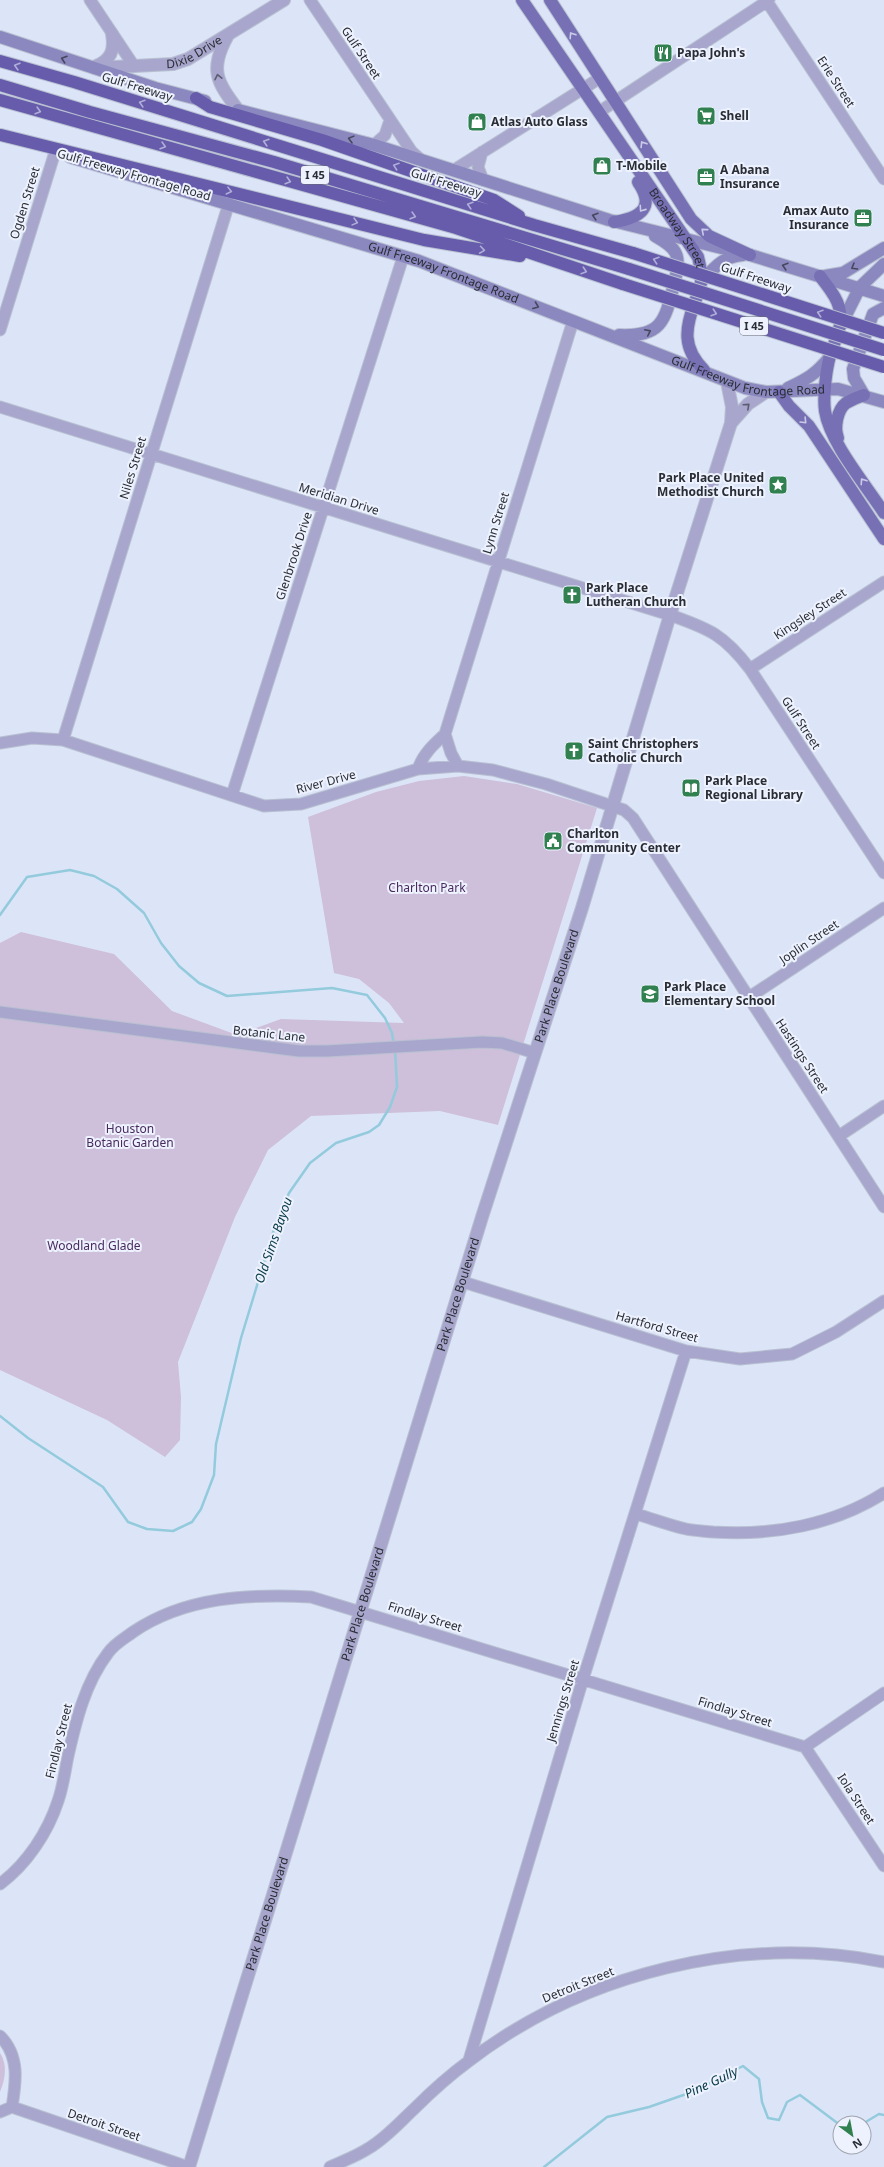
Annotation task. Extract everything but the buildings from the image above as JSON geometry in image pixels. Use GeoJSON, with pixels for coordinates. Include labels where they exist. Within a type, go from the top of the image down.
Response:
{"type":"FeatureCollection","features":[{"type":"Feature","properties":{"kind":"highway","name":"Gulf Freeway"},"geometry":{"type":"LineString","coordinates":[[0,61],[74,82],[534,225],[633,253],[884,333]]}},
{"type":"Feature","properties":{"kind":"highway","name":"I 45"},"geometry":{"type":"LineString","coordinates":[[0,85],[90,112],[274,162],[629,269],[884,350]]}},
{"type":"Feature","properties":{"kind":"highway"},"geometry":{"type":"LineString","coordinates":[[196,98],[210,107],[322,140],[494,200],[534,225]]}},
{"type":"Feature","properties":{"kind":"highway","name":"I 45"},"geometry":{"type":"LineString","coordinates":[[0,100],[456,228],[623,284],[884,367]]}},
{"type":"Feature","properties":{"kind":"highway"},"geometry":{"type":"LineString","coordinates":[[0,135],[439,243],[547,259]]}},
{"type":"Feature","properties":{"kind":"main road","name":"Broadway Street"},"geometry":{"type":"LineString","coordinates":[[522,0],[581,89],[599,112],[698,257],[701,268],[702,282],[687,324],[687,339],[696,362],[704,370]]}},
{"type":"Feature","properties":{"kind":"main road","name":"Broadway Street"},"geometry":{"type":"LineString","coordinates":[[550,0],[691,219],[709,236],[750,255]]}},
{"type":"Feature","properties":{"kind":"main road"},"geometry":{"type":"LineString","coordinates":[[0,37],[92,68],[238,110],[374,145],[614,222],[649,232],[750,255],[860,287],[884,296]]}},
{"type":"Feature","properties":{"kind":"main road","name":"Gulf Freeway Frontage Road"},"geometry":{"type":"LineString","coordinates":[[0,135],[419,261],[704,370],[728,382],[766,392],[838,389],[864,395],[884,402]]}},
{"type":"Feature","properties":{"kind":"main road"},"geometry":{"type":"LineString","coordinates":[[614,222],[630,220],[643,210],[646,194],[637,181],[638,169]]}},
{"type":"Feature","properties":{"kind":"main road"},"geometry":{"type":"LineString","coordinates":[[610,335],[645,334],[655,328],[668,311],[678,266],[677,254],[669,245],[649,232]]}},
{"type":"Feature","properties":{"kind":"main road"},"geometry":{"type":"LineString","coordinates":[[820,276],[843,273],[884,248]]}},
{"type":"Feature","properties":{"kind":"main road"},"geometry":{"type":"LineString","coordinates":[[702,282],[718,264],[730,257],[750,255]]}},
{"type":"Feature","properties":{"kind":"main road"},"geometry":{"type":"LineString","coordinates":[[884,264],[860,287],[841,325],[829,358],[824,402],[828,424],[841,449],[884,512]]}},
{"type":"Feature","properties":{"kind":"main road"},"geometry":{"type":"LineString","coordinates":[[820,276],[836,297],[841,325]]}},
{"type":"Feature","properties":{"kind":"main road"},"geometry":{"type":"LineString","coordinates":[[841,449],[836,435],[837,418],[845,404],[864,395],[854,378],[853,369],[873,314],[884,308]]}},
{"type":"Feature","properties":{"kind":"main road"},"geometry":{"type":"LineString","coordinates":[[829,358],[818,371],[806,380],[779,392],[789,406],[809,426],[884,539]]}},
{"type":"Feature","properties":{"kind":"street"},"geometry":{"type":"LineString","coordinates":[[90,0],[134,66]]}},
{"type":"Feature","properties":{"kind":"street","name":"Dixie Drive"},"geometry":{"type":"LineString","coordinates":[[92,68],[173,64],[188,59],[228,36],[284,0]]}},
{"type":"Feature","properties":{"kind":"street","name":"Gulf Street"},"geometry":{"type":"LineString","coordinates":[[310,0],[412,152],[420,159]]}},
{"type":"Feature","properties":{"kind":"street"},"geometry":{"type":"LineString","coordinates":[[599,112],[768,0]]}},
{"type":"Feature","properties":{"kind":"street","name":"Erie Street"},"geometry":{"type":"LineString","coordinates":[[768,0],[884,179]]}},
{"type":"Feature","properties":{"kind":"street"},"geometry":{"type":"LineString","coordinates":[[92,68],[103,63],[109,58],[114,44],[112,34]]}},
{"type":"Feature","properties":{"kind":"street"},"geometry":{"type":"LineString","coordinates":[[228,36],[219,52],[216,74],[225,93],[238,110]]}},
{"type":"Feature","properties":{"kind":"street"},"geometry":{"type":"LineString","coordinates":[[454,170],[600,78]]}},
{"type":"Feature","properties":{"kind":"street"},"geometry":{"type":"LineString","coordinates":[[374,145],[385,135],[390,120]]}},
{"type":"Feature","properties":{"kind":"street","name":"Ogden Street"},"geometry":{"type":"LineString","coordinates":[[0,330],[54,152]]}},
{"type":"Feature","properties":{"kind":"street"},"geometry":{"type":"LineString","coordinates":[[482,152],[478,167],[483,180]]}},
{"type":"Feature","properties":{"kind":"street","name":"Niles Street"},"geometry":{"type":"LineString","coordinates":[[63,740],[150,453],[229,203]]}},
{"type":"Feature","properties":{"kind":"street","name":"Glenbrook Drive"},"geometry":{"type":"LineString","coordinates":[[232,795],[403,257]]}},
{"type":"Feature","properties":{"kind":"street","name":"Lynn Street"},"geometry":{"type":"LineString","coordinates":[[418,769],[421,760],[434,743],[445,734],[573,321]]}},
{"type":"Feature","properties":{"kind":"street","name":"Park Place Boulevard"},"geometry":{"type":"LineString","coordinates":[[188,2167],[362,1612],[462,1282],[613,806],[670,615],[731,423],[732,407],[728,382]]}},
{"type":"Feature","properties":{"kind":"street","name":"Park Place Boulevard"},"geometry":{"type":"LineString","coordinates":[[731,423],[744,408],[766,392]]}},
{"type":"Feature","properties":{"kind":"street","name":"Meridian Drive"},"geometry":{"type":"LineString","coordinates":[[0,407],[670,615]]}},
{"type":"Feature","properties":{"kind":"street","name":"Kingsley Street"},"geometry":{"type":"LineString","coordinates":[[750,669],[884,582]]}},
{"type":"Feature","properties":{"kind":"street","name":"Gulf Street"},"geometry":{"type":"LineString","coordinates":[[670,615],[714,632],[728,642],[750,669],[884,873]]}},
{"type":"Feature","properties":{"kind":"street"},"geometry":{"type":"LineString","coordinates":[[445,734],[451,753],[458,766]]}},
{"type":"Feature","properties":{"kind":"street","name":"River Drive"},"geometry":{"type":"LineString","coordinates":[[0,743],[32,738],[63,740],[264,806],[301,804],[418,769],[458,766],[493,770],[546,784],[613,806]]}},
{"type":"Feature","properties":{"kind":"street","name":"Hastings Street"},"geometry":{"type":"LineString","coordinates":[[613,806],[624,810],[634,818],[748,998],[884,1207]]}},
{"type":"Feature","properties":{"kind":"street","name":"Joplin Street"},"geometry":{"type":"LineString","coordinates":[[748,998],[884,908]]}},
{"type":"Feature","properties":{"kind":"street","name":"Botanic Lane"},"geometry":{"type":"LineString","coordinates":[[0,1012],[281,1049],[327,1051],[467,1043],[502,1043],[535,1053]]}},
{"type":"Feature","properties":{"kind":"street"},"geometry":{"type":"LineString","coordinates":[[839,1136],[884,1106]]}},
{"type":"Feature","properties":{"kind":"street","name":"Hartford Street"},"geometry":{"type":"LineString","coordinates":[[462,1282],[686,1351],[740,1359],[792,1354],[836,1332],[884,1301]]}},
{"type":"Feature","properties":{"kind":"street","name":"Jennings Street"},"geometry":{"type":"LineString","coordinates":[[470,2060],[583,1679],[686,1351]]}},
{"type":"Feature","properties":{"kind":"street"},"geometry":{"type":"LineString","coordinates":[[636,1514],[687,1530],[735,1534],[796,1528],[833,1518],[871,1502],[884,1493]]}},
{"type":"Feature","properties":{"kind":"street","name":"Findlay Street"},"geometry":{"type":"LineString","coordinates":[[0,1884],[28,1857],[52,1818],[59,1799],[77,1716],[92,1679],[108,1652],[124,1638],[150,1622],[188,1606],[238,1597],[278,1596],[311,1598],[362,1612],[806,1747]]}},
{"type":"Feature","properties":{"kind":"street"},"geometry":{"type":"LineString","coordinates":[[806,1747],[884,1693]]}},
{"type":"Feature","properties":{"kind":"street","name":"Iola Street"},"geometry":{"type":"LineString","coordinates":[[806,1747],[884,1866]]}},
{"type":"Feature","properties":{"kind":"street","name":"Detroit Street"},"geometry":{"type":"LineString","coordinates":[[330,2167],[369,2148],[385,2136],[435,2088],[470,2060],[522,2025],[589,1992],[678,1966],[721,1958],[768,1953],[814,1953],[884,1962]]}},
{"type":"Feature","properties":{"kind":"street"},"geometry":{"type":"LineString","coordinates":[[0,2036],[12,2052],[15,2066],[16,2085],[12,2107],[0,2112]]}},
{"type":"Feature","properties":{"kind":"street","name":"Detroit Street"},"geometry":{"type":"LineString","coordinates":[[12,2107],[188,2167]]}},
{"type":"Feature","properties":{"kind":"green space","name":"Houston Botanic Garden"},"geometry":{"type":"Polygon","coordinates":[[[464,776],[517,784],[597,808],[498,1125],[440,1111],[311,1116],[268,1150],[235,1217],[178,1362],[181,1397],[180,1440],[165,1457],[107,1420],[0,1370],[0,943],[21,932],[114,954],[172,1011],[237,1035],[281,1019],[404,1023],[389,1003],[359,979],[334,973],[308,817],[376,792],[419,781],[464,776]]]}},
{"type":"Feature","properties":{"kind":"green space"},"geometry":{"type":"Polygon","coordinates":[[[0,2053],[3,2058],[5,2072],[0,2092],[0,2053]]]}},
{"type":"Feature","properties":{"kind":"waterway","name":"Old Sims Bayou"},"geometry":{"type":"LineString","coordinates":[[0,915],[27,877],[70,870],[94,876],[117,889],[144,913],[161,943],[179,966],[199,983],[227,996],[332,988],[367,995],[385,1018],[392,1033],[394,1045]]}},
{"type":"Feature","properties":{"kind":"waterway","name":"Old Sims Bayou"},"geometry":{"type":"LineString","coordinates":[[0,1416],[28,1438],[103,1487],[128,1522],[147,1529],[173,1531],[192,1522],[201,1509],[214,1475],[216,1444],[241,1338],[276,1223],[289,1193],[310,1163],[336,1143],[369,1132],[379,1125],[390,1107],[397,1087],[395,1049]]}},
{"type":"Feature","properties":{"kind":"waterway","name":"Pine Gully"},"geometry":{"type":"LineString","coordinates":[[544,2167],[607,2117],[649,2107],[692,2092],[743,2066],[759,2079],[762,2102],[768,2118],[779,2120],[787,2102],[800,2095],[832,2119]]}},
{"type":"Feature","properties":{"kind":"waterway","name":"Pine Gully"},"geometry":{"type":"LineString","coordinates":[[872,2118],[879,2114],[884,2115]]}},
{"type":"Feature","properties":{"kind":"place","name":"Papa John's"},"geometry":{"type":"Point","coordinates":[663,53]}},
{"type":"Feature","properties":{"kind":"place","name":"Shell"},"geometry":{"type":"Point","coordinates":[706,116]}},
{"type":"Feature","properties":{"kind":"place","name":"Atlas Auto Glass"},"geometry":{"type":"Point","coordinates":[477,122]}},
{"type":"Feature","properties":{"kind":"place","name":"T-Mobile"},"geometry":{"type":"Point","coordinates":[602,166]}},
{"type":"Feature","properties":{"kind":"place","name":"A Abana Insurance"},"geometry":{"type":"Point","coordinates":[706,177]}},
{"type":"Feature","properties":{"kind":"place","name":"Amax Auto Insurance"},"geometry":{"type":"Point","coordinates":[863,218]}},
{"type":"Feature","properties":{"kind":"place","name":"Park Place United Methodist Church"},"geometry":{"type":"Point","coordinates":[778,485]}},
{"type":"Feature","properties":{"kind":"place","name":"Park Place Lutheran Church"},"geometry":{"type":"Point","coordinates":[572,595]}},
{"type":"Feature","properties":{"kind":"place","name":"Saint Christophers Catholic Church"},"geometry":{"type":"Point","coordinates":[574,751]}},
{"type":"Feature","properties":{"kind":"place","name":"Park Place Regional Library"},"geometry":{"type":"Point","coordinates":[691,788]}},
{"type":"Feature","properties":{"kind":"place","name":"Charlton Community Center"},"geometry":{"type":"Point","coordinates":[553,841]}},
{"type":"Feature","properties":{"kind":"place","name":"Park Place Elementary School"},"geometry":{"type":"Point","coordinates":[650,994]}},
{"type":"Feature","properties":{"kind":"park label","name":"Charlton Park"},"geometry":{"type":"Point","coordinates":[427,888]}},
{"type":"Feature","properties":{"kind":"park label","name":"Woodland Glade"},"geometry":{"type":"Point","coordinates":[94,1246]}}]}
